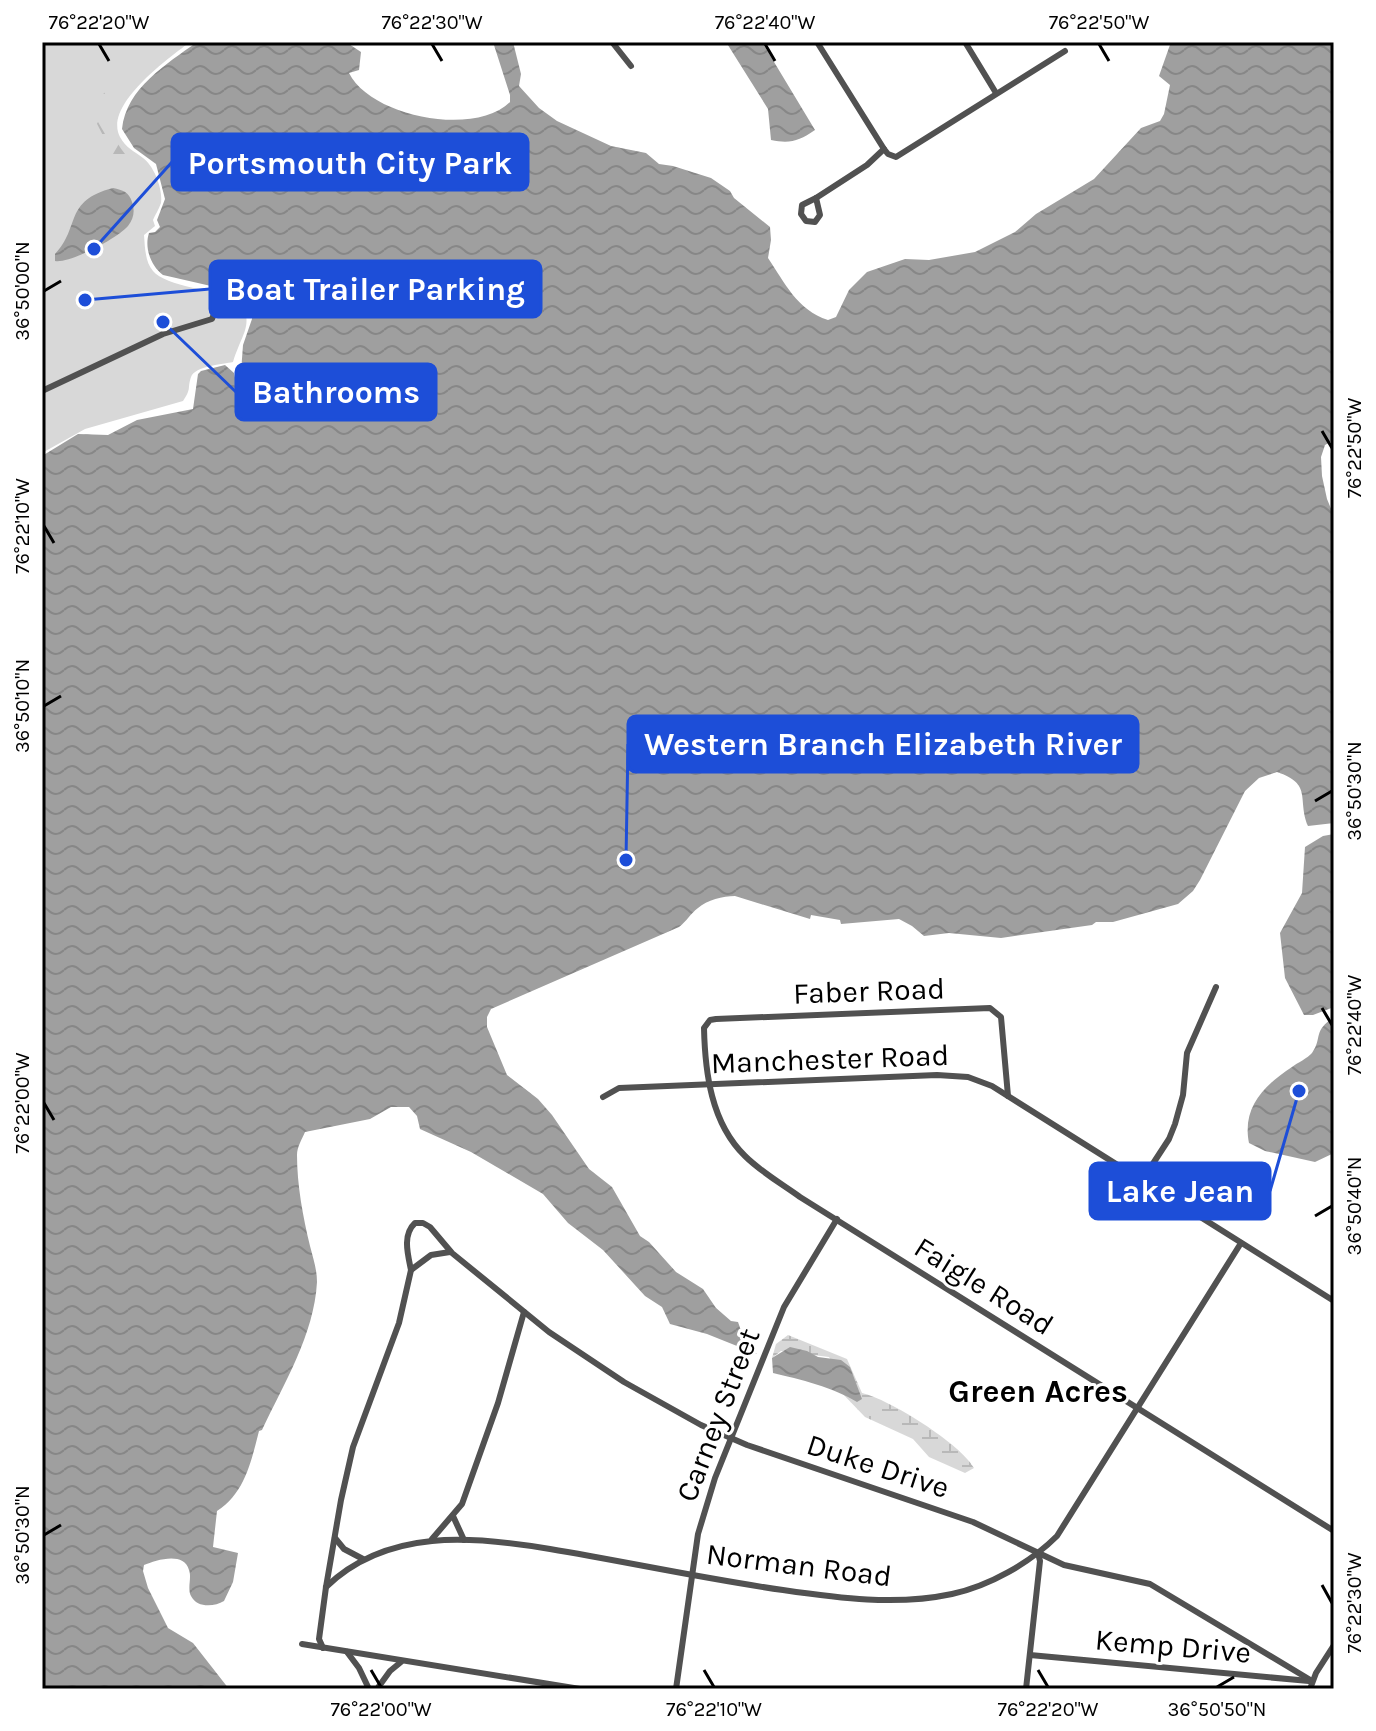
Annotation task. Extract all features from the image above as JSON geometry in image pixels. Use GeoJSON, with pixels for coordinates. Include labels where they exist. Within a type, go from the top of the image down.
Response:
{"type":"FeatureCollection","features":[{"type":"Feature","properties":{"kind":"street"},"geometry":{"type":"LineString","coordinates":[[612,42],[631,66]]}},
{"type":"Feature","properties":{"kind":"street"},"geometry":{"type":"LineString","coordinates":[[817,42],[884,149],[895,157],[1065,51]]}},
{"type":"Feature","properties":{"kind":"street"},"geometry":{"type":"LineString","coordinates":[[965,42],[996,93]]}},
{"type":"Feature","properties":{"kind":"street"},"geometry":{"type":"LineString","coordinates":[[816,198],[867,165],[884,149]]}},
{"type":"Feature","properties":{"kind":"street"},"geometry":{"type":"LineString","coordinates":[[42,391],[163,334],[212,319],[214,314]]}},
{"type":"Feature","properties":{"kind":"street"},"geometry":{"type":"LineString","coordinates":[[1141,1182],[1169,1139],[1175,1124],[1183,1095],[1187,1053],[1216,987]]}},
{"type":"Feature","properties":{"kind":"street","name":"Faber Road"},"geometry":{"type":"LineString","coordinates":[[716,1019],[988,1008],[1001,1017],[1008,1096]]}},
{"type":"Feature","properties":{"kind":"street","name":"Faigle Road"},"geometry":{"type":"LineString","coordinates":[[716,1019],[710,1020],[704,1028],[709,1084],[722,1121],[738,1149],[767,1174],[1334,1531]]}},
{"type":"Feature","properties":{"kind":"street","name":"Manchester Road"},"geometry":{"type":"LineString","coordinates":[[603,1097],[619,1088],[957,1075],[979,1080],[1334,1301]]}},
{"type":"Feature","properties":{"kind":"street","name":"Carney Street"},"geometry":{"type":"LineString","coordinates":[[676,1689],[698,1534],[706,1506],[784,1307],[837,1219]]}},
{"type":"Feature","properties":{"kind":"street","name":"Duke Drive"},"geometry":{"type":"LineString","coordinates":[[323,1648],[319,1639],[326,1587],[353,1447],[399,1323],[411,1270],[408,1231],[415,1223],[423,1223],[452,1253],[549,1332],[673,1411],[731,1439],[941,1509],[1064,1565],[1135,1579],[1163,1590],[1312,1681]]}},
{"type":"Feature","properties":{"kind":"street","name":"Norman Road"},"geometry":{"type":"LineString","coordinates":[[326,1587],[363,1559],[431,1539],[526,1544],[838,1598],[916,1599],[970,1589],[1038,1553],[1065,1526],[1241,1243]]}},
{"type":"Feature","properties":{"kind":"street"},"geometry":{"type":"LineString","coordinates":[[411,1270],[431,1255],[452,1253]]}},
{"type":"Feature","properties":{"kind":"street"},"geometry":{"type":"LineString","coordinates":[[431,1539],[462,1504],[498,1403],[524,1312]]}},
{"type":"Feature","properties":{"kind":"street"},"geometry":{"type":"LineString","coordinates":[[453,1516],[464,1540]]}},
{"type":"Feature","properties":{"kind":"street"},"geometry":{"type":"LineString","coordinates":[[335,1538],[344,1549],[363,1559]]}},
{"type":"Feature","properties":{"kind":"street"},"geometry":{"type":"LineString","coordinates":[[1026,1689],[1040,1561],[1038,1553]]}},
{"type":"Feature","properties":{"kind":"street"},"geometry":{"type":"LineString","coordinates":[[302,1644],[580,1689]]}},
{"type":"Feature","properties":{"kind":"street"},"geometry":{"type":"LineString","coordinates":[[1310,1689],[1334,1645]]}},
{"type":"Feature","properties":{"kind":"street"},"geometry":{"type":"LineString","coordinates":[[347,1652],[369,1689]]}},
{"type":"Feature","properties":{"kind":"street","name":"Kemp Drive"},"geometry":{"type":"LineString","coordinates":[[1030,1655],[1312,1681]]}},
{"type":"Feature","properties":{"kind":"street"},"geometry":{"type":"LineString","coordinates":[[377,1689],[402,1661]]}},
{"type":"Feature","properties":{"kind":"green space"},"geometry":{"type":"Polygon","coordinates":[[[42,42],[190,42],[129,97],[117,124],[122,141],[147,162],[159,185],[161,203],[153,220],[155,226],[144,235],[150,267],[159,276],[180,285],[238,294],[247,321],[233,362],[194,373],[183,401],[85,429],[42,453],[42,42]]]}},
{"type":"Feature","properties":{"kind":"green space"},"geometry":{"type":"Polygon","coordinates":[[[124,78],[126,86],[111,120],[114,136],[125,154],[122,160],[114,157],[92,114],[112,79],[124,78]]]}},
{"type":"Feature","properties":{"kind":"green space"},"geometry":{"type":"Polygon","coordinates":[[[788,1335],[847,1359],[862,1393],[889,1404],[940,1435],[974,1468],[965,1473],[929,1457],[913,1439],[865,1417],[839,1390],[857,1401],[829,1357],[781,1351],[772,1358],[776,1344],[788,1335]]]}},
{"type":"Feature","properties":{"kind":"water"},"geometry":{"type":"Polygon","coordinates":[[[197,42],[346,42],[361,52],[359,70],[349,73],[361,88],[400,111],[449,120],[494,113],[510,102],[493,42],[513,42],[521,74],[519,86],[539,108],[557,121],[611,146],[646,153],[659,164],[711,178],[730,191],[734,198],[770,227],[768,258],[793,295],[808,310],[828,320],[836,317],[849,290],[867,272],[905,259],[929,260],[975,252],[1015,232],[1036,214],[1094,179],[1141,128],[1160,121],[1164,114],[1170,85],[1159,76],[1171,42],[1334,42],[1334,440],[1325,445],[1321,457],[1327,499],[1334,516],[1334,823],[1308,826],[1300,787],[1277,772],[1259,778],[1245,791],[1200,880],[1178,904],[1113,922],[1096,922],[1001,938],[949,933],[924,936],[899,919],[841,924],[840,920],[811,915],[810,919],[735,896],[725,897],[702,905],[679,927],[491,1009],[487,1027],[507,1075],[538,1099],[589,1169],[612,1187],[640,1236],[676,1272],[703,1289],[716,1308],[731,1321],[738,1322],[746,1345],[757,1354],[707,1334],[670,1324],[662,1307],[645,1296],[603,1250],[568,1223],[543,1194],[471,1152],[420,1129],[417,1116],[409,1107],[391,1107],[370,1119],[305,1132],[298,1149],[297,1166],[316,1273],[315,1302],[304,1340],[259,1431],[246,1476],[227,1504],[217,1511],[213,1547],[238,1553],[233,1582],[224,1601],[206,1605],[197,1603],[191,1596],[189,1570],[182,1560],[169,1558],[155,1561],[144,1565],[143,1571],[168,1628],[193,1643],[229,1689],[42,1689],[42,456],[78,434],[108,435],[137,420],[193,409],[201,371],[225,365],[234,373],[237,387],[240,386],[243,345],[252,312],[240,290],[163,275],[155,267],[148,251],[148,239],[149,233],[160,227],[157,220],[165,199],[156,164],[134,148],[122,129],[125,114],[140,89],[161,68],[197,42]]]}},
{"type":"Feature","properties":{"kind":"water"},"geometry":{"type":"Polygon","coordinates":[[[726,42],[762,42],[815,130],[794,141],[771,140],[768,109],[726,42]]]}},
{"type":"Feature","properties":{"kind":"water"},"geometry":{"type":"Polygon","coordinates":[[[113,188],[125,192],[131,199],[133,214],[128,226],[93,249],[55,261],[55,254],[80,207],[97,193],[113,188]]]}},
{"type":"Feature","properties":{"kind":"water"},"geometry":{"type":"Polygon","coordinates":[[[1334,834],[1334,1007],[1304,1015],[1285,978],[1280,933],[1302,893],[1305,847],[1323,836],[1334,834]]]}},
{"type":"Feature","properties":{"kind":"water"},"geometry":{"type":"Polygon","coordinates":[[[1334,1017],[1334,1153],[1315,1162],[1265,1151],[1249,1143],[1249,1119],[1257,1099],[1272,1082],[1312,1053],[1320,1031],[1334,1017]]]}},
{"type":"Feature","properties":{"kind":"water"},"geometry":{"type":"Polygon","coordinates":[[[790,1347],[818,1357],[841,1360],[850,1367],[862,1399],[857,1402],[828,1388],[773,1373],[772,1358],[790,1347]]]}},
{"type":"Feature","properties":{"kind":"place","name":"Portsmouth City Park"},"geometry":{"type":"Point","coordinates":[94,249]}},
{"type":"Feature","properties":{"kind":"place","name":"Boat Trailer Parking"},"geometry":{"type":"Point","coordinates":[85,300]}},
{"type":"Feature","properties":{"kind":"place","name":"Bathrooms"},"geometry":{"type":"Point","coordinates":[163,322]}},
{"type":"Feature","properties":{"kind":"place","name":"Western Branch Elizabeth River"},"geometry":{"type":"Point","coordinates":[626,860]}},
{"type":"Feature","properties":{"kind":"place","name":"Lake Jean"},"geometry":{"type":"Point","coordinates":[1299,1091]}},
{"type":"Feature","properties":{"kind":"district","name":"Green Acres"},"geometry":{"type":"Point","coordinates":[1038,1391]}}]}
